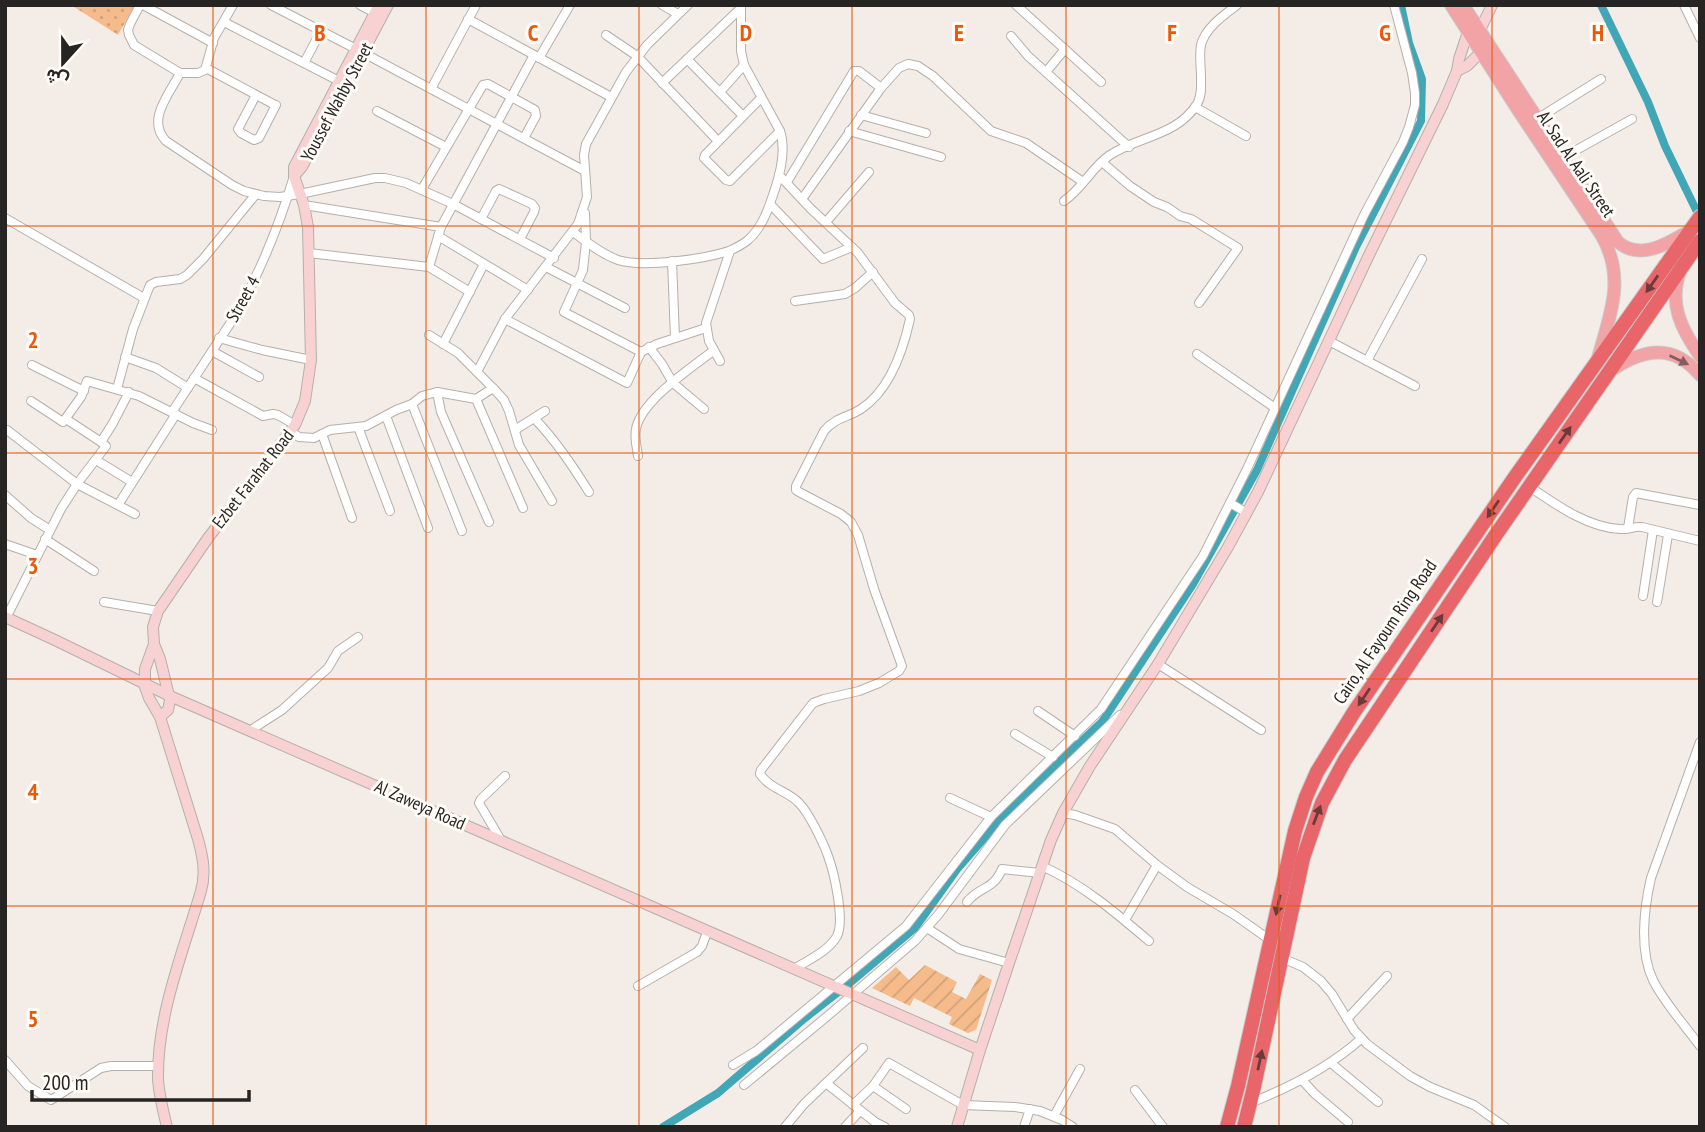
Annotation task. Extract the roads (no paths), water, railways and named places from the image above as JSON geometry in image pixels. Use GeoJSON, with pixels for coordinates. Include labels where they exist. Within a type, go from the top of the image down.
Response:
{"type":"FeatureCollection","features":[{"type":"Feature","properties":{"kind":"highway","name":"Cairo, Al Fayoum Ring Road"},"geometry":{"type":"LineString","coordinates":[[1276,963],[1270,940],[1295,831],[1317,772],[1354,712],[1598,358],[1695,233]]}},
{"type":"Feature","properties":{"kind":"highway","name":"Cairo, Al Fayoum Ring Road"},"geometry":{"type":"LineString","coordinates":[[1227,1127],[1262,1014],[1303,858],[1315,820],[1332,782],[1370,722],[1683,264],[1695,233]]}},
{"type":"Feature","properties":{"kind":"highway"},"geometry":{"type":"LineString","coordinates":[[1515,477],[1530,487]]}},
{"type":"Feature","properties":{"kind":"highway","name":"Cairo, Al Fayoum Ring Road"},"geometry":{"type":"LineString","coordinates":[[1244,1127],[1250,1103],[1262,1014]]}},
{"type":"Feature","properties":{"kind":"main road","name":"Al Sad Al Aali Street"},"geometry":{"type":"LineString","coordinates":[[1451,5],[1474,31],[1611,253],[1616,287],[1598,358]]}},
{"type":"Feature","properties":{"kind":"main road","name":"Al Sad Al Aali Street"},"geometry":{"type":"LineString","coordinates":[[1463,5],[1481,52],[1523,108],[1537,119],[1618,242],[1636,251],[1651,249],[1695,233]]}},
{"type":"Feature","properties":{"kind":"main road"},"geometry":{"type":"LineString","coordinates":[[1683,264],[1677,279],[1676,308],[1683,329],[1700,356]]}},
{"type":"Feature","properties":{"kind":"main road"},"geometry":{"type":"LineString","coordinates":[[1609,371],[1630,358],[1654,352],[1675,356],[1700,375]]}},
{"type":"Feature","properties":{"kind":"street"},"geometry":{"type":"LineString","coordinates":[[213,43],[141,5],[130,24],[129,35],[137,48],[180,74],[201,73],[206,68],[213,43],[233,5]]}},
{"type":"Feature","properties":{"kind":"street"},"geometry":{"type":"LineString","coordinates":[[271,5],[585,171]]}},
{"type":"Feature","properties":{"kind":"street"},"geometry":{"type":"LineString","coordinates":[[360,5],[377,9]]}},
{"type":"Feature","properties":{"kind":"street","name":"Youssef Wahby Street"},"geometry":{"type":"LineString","coordinates":[[294,176],[295,163],[338,81],[388,5]]}},
{"type":"Feature","properties":{"kind":"street"},"geometry":{"type":"LineString","coordinates":[[431,89],[476,5]]}},
{"type":"Feature","properties":{"kind":"street"},"geometry":{"type":"LineString","coordinates":[[429,267],[440,227],[512,97],[570,5]]}},
{"type":"Feature","properties":{"kind":"street"},"geometry":{"type":"LineString","coordinates":[[662,5],[678,14]]}},
{"type":"Feature","properties":{"kind":"street"},"geometry":{"type":"LineString","coordinates":[[688,5],[637,56],[586,144],[586,242],[583,270],[564,312],[645,350],[662,364],[673,383],[704,409]]}},
{"type":"Feature","properties":{"kind":"street"},"geometry":{"type":"LineString","coordinates":[[1016,5],[1101,82]]}},
{"type":"Feature","properties":{"kind":"street"},"geometry":{"type":"LineString","coordinates":[[1064,201],[1074,194],[1111,154],[1173,127],[1195,107],[1202,88],[1200,55],[1203,39],[1218,20],[1237,5]]}},
{"type":"Feature","properties":{"kind":"street"},"geometry":{"type":"LineString","coordinates":[[733,1065],[756,1051],[836,987],[913,918],[991,817],[1075,736],[1109,698],[1149,634],[1238,508],[1275,408],[1364,215],[1403,142],[1412,117],[1415,93],[1412,73],[1394,5]]}},
{"type":"Feature","properties":{"kind":"street"},"geometry":{"type":"LineString","coordinates":[[957,1127],[1009,963],[1051,840],[1063,813],[1090,766],[1158,664],[1238,508],[1329,341],[1443,104],[1457,71],[1459,59],[1492,5]]}},
{"type":"Feature","properties":{"kind":"street"},"geometry":{"type":"LineString","coordinates":[[1684,5],[1700,38]]}},
{"type":"Feature","properties":{"kind":"street"},"geometry":{"type":"LineString","coordinates":[[662,83],[741,7]]}},
{"type":"Feature","properties":{"kind":"street"},"geometry":{"type":"LineString","coordinates":[[573,232],[603,253],[628,262],[649,263],[730,250],[756,232],[765,217],[779,175],[783,141],[744,65],[741,51],[741,7]]}},
{"type":"Feature","properties":{"kind":"street","name":"Youssef Wahby Street"},"geometry":{"type":"LineString","coordinates":[[294,176],[302,167],[360,50],[377,9]]}},
{"type":"Feature","properties":{"kind":"street"},"geometry":{"type":"LineString","coordinates":[[468,19],[611,97]]}},
{"type":"Feature","properties":{"kind":"street"},"geometry":{"type":"LineString","coordinates":[[224,22],[338,81]]}},
{"type":"Feature","properties":{"kind":"street"},"geometry":{"type":"LineString","coordinates":[[304,63],[321,31]]}},
{"type":"Feature","properties":{"kind":"street"},"geometry":{"type":"LineString","coordinates":[[606,35],[637,56],[718,141]]}},
{"type":"Feature","properties":{"kind":"street"},"geometry":{"type":"LineString","coordinates":[[1011,36],[1021,49],[1129,146]]}},
{"type":"Feature","properties":{"kind":"street"},"geometry":{"type":"LineString","coordinates":[[1046,72],[1065,49]]}},
{"type":"Feature","properties":{"kind":"street"},"geometry":{"type":"LineString","coordinates":[[1457,71],[1467,66],[1481,52]]}},
{"type":"Feature","properties":{"kind":"street"},"geometry":{"type":"LineString","coordinates":[[687,59],[744,116]]}},
{"type":"Feature","properties":{"kind":"street"},"geometry":{"type":"LineString","coordinates":[[802,199],[881,88],[903,65],[908,64],[918,66],[933,76],[991,131],[1026,143],[1083,182]]}},
{"type":"Feature","properties":{"kind":"street"},"geometry":{"type":"LineString","coordinates":[[720,92],[744,65]]}},
{"type":"Feature","properties":{"kind":"street"},"geometry":{"type":"LineString","coordinates":[[206,68],[256,95],[275,106],[259,138],[254,140],[238,129],[256,95]]}},
{"type":"Feature","properties":{"kind":"street"},"geometry":{"type":"LineString","coordinates":[[787,182],[854,71],[859,71],[881,88]]}},
{"type":"Feature","properties":{"kind":"street"},"geometry":{"type":"LineString","coordinates":[[180,74],[159,113],[157,121],[161,136],[232,185],[272,197],[375,178],[395,180],[453,204],[554,258]]}},
{"type":"Feature","properties":{"kind":"street"},"geometry":{"type":"LineString","coordinates":[[1537,119],[1601,79]]}},
{"type":"Feature","properties":{"kind":"street"},"geometry":{"type":"LineString","coordinates":[[422,189],[485,84],[534,109],[536,116],[524,138]]}},
{"type":"Feature","properties":{"kind":"street"},"geometry":{"type":"LineString","coordinates":[[761,98],[704,157],[729,181],[780,131]]}},
{"type":"Feature","properties":{"kind":"street"},"geometry":{"type":"LineString","coordinates":[[1195,107],[1246,136]]}},
{"type":"Feature","properties":{"kind":"street"},"geometry":{"type":"LineString","coordinates":[[377,111],[446,147]]}},
{"type":"Feature","properties":{"kind":"street"},"geometry":{"type":"LineString","coordinates":[[861,115],[926,133]]}},
{"type":"Feature","properties":{"kind":"street"},"geometry":{"type":"LineString","coordinates":[[1562,158],[1632,120]]}},
{"type":"Feature","properties":{"kind":"street"},"geometry":{"type":"LineString","coordinates":[[849,131],[941,157]]}},
{"type":"Feature","properties":{"kind":"street"},"geometry":{"type":"LineString","coordinates":[[1102,162],[1154,202],[1191,219],[1238,248],[1199,303]]}},
{"type":"Feature","properties":{"kind":"street"},"geometry":{"type":"LineString","coordinates":[[826,222],[869,172]]}},
{"type":"Feature","properties":{"kind":"street"},"geometry":{"type":"LineString","coordinates":[[779,175],[852,247],[895,303],[909,315],[902,348],[887,380],[874,398],[857,411],[834,421],[824,431],[796,488],[841,513],[851,522],[858,535],[902,666],[899,671],[859,691],[813,703],[761,770],[760,774],[767,783],[797,801],[807,814],[828,857],[837,893],[840,925],[838,934],[824,949],[794,969]]}},
{"type":"Feature","properties":{"kind":"street","name":"Ezbet Farahat Road"},"geometry":{"type":"LineString","coordinates":[[170,696],[154,644],[153,627],[158,611],[208,538],[293,428],[305,401],[311,360],[308,228],[304,205],[294,195],[294,176]]}},
{"type":"Feature","properties":{"kind":"street"},"geometry":{"type":"LineString","coordinates":[[481,219],[499,189],[532,204],[534,212],[520,239]]}},
{"type":"Feature","properties":{"kind":"street"},"geometry":{"type":"LineString","coordinates":[[117,389],[150,285],[180,279],[192,270],[256,194]]}},
{"type":"Feature","properties":{"kind":"street","name":"Street 4"},"geometry":{"type":"LineString","coordinates":[[118,505],[194,378],[246,298],[294,195]]}},
{"type":"Feature","properties":{"kind":"street"},"geometry":{"type":"LineString","coordinates":[[770,204],[823,259],[852,247]]}},
{"type":"Feature","properties":{"kind":"street"},"geometry":{"type":"LineString","coordinates":[[304,205],[440,227]]}},
{"type":"Feature","properties":{"kind":"street"},"geometry":{"type":"LineString","coordinates":[[477,372],[505,318],[573,232],[585,206]]}},
{"type":"Feature","properties":{"kind":"street"},"geometry":{"type":"LineString","coordinates":[[5,218],[144,298]]}},
{"type":"Feature","properties":{"kind":"street"},"geometry":{"type":"LineString","coordinates":[[438,236],[528,290]]}},
{"type":"Feature","properties":{"kind":"street"},"geometry":{"type":"LineString","coordinates":[[720,361],[713,351],[706,328],[730,250]]}},
{"type":"Feature","properties":{"kind":"street"},"geometry":{"type":"LineString","coordinates":[[309,253],[429,267],[470,292]]}},
{"type":"Feature","properties":{"kind":"street"},"geometry":{"type":"LineString","coordinates":[[1367,361],[1422,259]]}},
{"type":"Feature","properties":{"kind":"street"},"geometry":{"type":"LineString","coordinates":[[672,261],[674,338]]}},
{"type":"Feature","properties":{"kind":"street"},"geometry":{"type":"LineString","coordinates":[[443,344],[484,264]]}},
{"type":"Feature","properties":{"kind":"street"},"geometry":{"type":"LineString","coordinates":[[546,267],[625,308]]}},
{"type":"Feature","properties":{"kind":"street"},"geometry":{"type":"LineString","coordinates":[[795,302],[845,293],[873,272]]}},
{"type":"Feature","properties":{"kind":"street"},"geometry":{"type":"LineString","coordinates":[[505,318],[627,383],[645,350],[706,328]]}},
{"type":"Feature","properties":{"kind":"street"},"geometry":{"type":"LineString","coordinates":[[429,335],[458,353],[504,400],[519,445],[552,500]]}},
{"type":"Feature","properties":{"kind":"street"},"geometry":{"type":"LineString","coordinates":[[219,338],[311,360]]}},
{"type":"Feature","properties":{"kind":"street"},"geometry":{"type":"LineString","coordinates":[[1329,341],[1415,386]]}},
{"type":"Feature","properties":{"kind":"street"},"geometry":{"type":"LineString","coordinates":[[212,351],[259,377]]}},
{"type":"Feature","properties":{"kind":"street"},"geometry":{"type":"LineString","coordinates":[[638,456],[635,438],[639,418],[652,402],[713,351]]}},
{"type":"Feature","properties":{"kind":"street"},"geometry":{"type":"LineString","coordinates":[[1197,354],[1275,408]]}},
{"type":"Feature","properties":{"kind":"street"},"geometry":{"type":"LineString","coordinates":[[125,357],[156,368],[188,388]]}},
{"type":"Feature","properties":{"kind":"street"},"geometry":{"type":"LineString","coordinates":[[32,365],[84,391]]}},
{"type":"Feature","properties":{"kind":"street"},"geometry":{"type":"LineString","coordinates":[[194,378],[264,416],[278,415],[299,437],[306,439],[330,430],[371,424],[412,404],[422,396],[438,392],[476,400],[493,388]]}},
{"type":"Feature","properties":{"kind":"street"},"geometry":{"type":"LineString","coordinates":[[31,401],[63,422],[88,381],[148,399],[212,430]]}},
{"type":"Feature","properties":{"kind":"street"},"geometry":{"type":"LineString","coordinates":[[438,392],[441,412],[489,522]]}},
{"type":"Feature","properties":{"kind":"street"},"geometry":{"type":"LineString","coordinates":[[101,442],[130,393]]}},
{"type":"Feature","properties":{"kind":"street"},"geometry":{"type":"LineString","coordinates":[[476,400],[523,508]]}},
{"type":"Feature","properties":{"kind":"street"},"geometry":{"type":"LineString","coordinates":[[412,404],[461,531]]}},
{"type":"Feature","properties":{"kind":"street"},"geometry":{"type":"LineString","coordinates":[[515,430],[545,411]]}},
{"type":"Feature","properties":{"kind":"street"},"geometry":{"type":"LineString","coordinates":[[386,416],[428,528]]}},
{"type":"Feature","properties":{"kind":"street"},"geometry":{"type":"LineString","coordinates":[[534,418],[552,437],[589,492]]}},
{"type":"Feature","properties":{"kind":"street"},"geometry":{"type":"LineString","coordinates":[[5,617],[61,509],[106,446],[66,419]]}},
{"type":"Feature","properties":{"kind":"street"},"geometry":{"type":"LineString","coordinates":[[358,427],[390,511]]}},
{"type":"Feature","properties":{"kind":"street"},"geometry":{"type":"LineString","coordinates":[[7,430],[77,484],[135,514]]}},
{"type":"Feature","properties":{"kind":"street"},"geometry":{"type":"LineString","coordinates":[[321,435],[352,518]]}},
{"type":"Feature","properties":{"kind":"street"},"geometry":{"type":"LineString","coordinates":[[96,460],[132,482]]}},
{"type":"Feature","properties":{"kind":"street"},"geometry":{"type":"LineString","coordinates":[[1530,487],[1563,509],[1605,526],[1618,529],[1637,526],[1700,541]]}},
{"type":"Feature","properties":{"kind":"street"},"geometry":{"type":"LineString","coordinates":[[1628,528],[1633,497],[1636,494],[1700,505]]}},
{"type":"Feature","properties":{"kind":"street"},"geometry":{"type":"LineString","coordinates":[[5,495],[50,530]]}},
{"type":"Feature","properties":{"kind":"street"},"geometry":{"type":"LineString","coordinates":[[1643,596],[1653,530]]}},
{"type":"Feature","properties":{"kind":"street"},"geometry":{"type":"LineString","coordinates":[[1657,602],[1668,534]]}},
{"type":"Feature","properties":{"kind":"street"},"geometry":{"type":"LineString","coordinates":[[45,539],[94,571]]}},
{"type":"Feature","properties":{"kind":"street"},"geometry":{"type":"LineString","coordinates":[[5,544],[37,555]]}},
{"type":"Feature","properties":{"kind":"street"},"geometry":{"type":"LineString","coordinates":[[104,603],[158,611]]}},
{"type":"Feature","properties":{"kind":"street","name":"Al Zaweya Road"},"geometry":{"type":"LineString","coordinates":[[5,617],[170,696],[980,1050]]}},
{"type":"Feature","properties":{"kind":"street"},"geometry":{"type":"LineString","coordinates":[[251,730],[282,710],[328,667],[338,651],[358,637]]}},
{"type":"Feature","properties":{"kind":"street","name":"Ezbet Farahat Road"},"geometry":{"type":"LineString","coordinates":[[145,684],[145,669],[154,644]]}},
{"type":"Feature","properties":{"kind":"street"},"geometry":{"type":"LineString","coordinates":[[1158,664],[1261,730]]}},
{"type":"Feature","properties":{"kind":"street"},"geometry":{"type":"LineString","coordinates":[[145,684],[160,717],[198,839],[204,872],[203,885],[166,1009],[159,1089],[167,1127]]}},
{"type":"Feature","properties":{"kind":"street"},"geometry":{"type":"LineString","coordinates":[[160,717],[169,707],[170,696]]}},
{"type":"Feature","properties":{"kind":"street"},"geometry":{"type":"LineString","coordinates":[[744,1085],[904,951],[927,928],[1004,825],[1130,705]]}},
{"type":"Feature","properties":{"kind":"street"},"geometry":{"type":"LineString","coordinates":[[1038,711],[1075,736]]}},
{"type":"Feature","properties":{"kind":"street"},"geometry":{"type":"LineString","coordinates":[[1015,734],[1053,757]]}},
{"type":"Feature","properties":{"kind":"street"},"geometry":{"type":"LineString","coordinates":[[1700,742],[1651,878],[1644,919],[1645,946],[1653,980],[1700,1046]]}},
{"type":"Feature","properties":{"kind":"street"},"geometry":{"type":"LineString","coordinates":[[502,842],[479,803],[505,776]]}},
{"type":"Feature","properties":{"kind":"street"},"geometry":{"type":"LineString","coordinates":[[950,798],[991,817]]}},
{"type":"Feature","properties":{"kind":"street"},"geometry":{"type":"LineString","coordinates":[[1063,813],[1115,829],[1157,865],[1201,897],[1233,914],[1270,940]]}},
{"type":"Feature","properties":{"kind":"street"},"geometry":{"type":"LineString","coordinates":[[1125,920],[1157,865]]}},
{"type":"Feature","properties":{"kind":"street"},"geometry":{"type":"LineString","coordinates":[[967,902],[973,895],[996,881],[1002,869],[1041,870],[1077,885],[1149,941]]}},
{"type":"Feature","properties":{"kind":"street"},"geometry":{"type":"LineString","coordinates":[[927,928],[959,949],[1009,963]]}},
{"type":"Feature","properties":{"kind":"street"},"geometry":{"type":"LineString","coordinates":[[638,986],[697,952],[707,932]]}},
{"type":"Feature","properties":{"kind":"street"},"geometry":{"type":"LineString","coordinates":[[1276,963],[1303,967],[1321,981],[1361,1039],[1410,1076],[1475,1105],[1505,1127]]}},
{"type":"Feature","properties":{"kind":"street"},"geometry":{"type":"LineString","coordinates":[[1346,1018],[1387,976]]}},
{"type":"Feature","properties":{"kind":"street"},"geometry":{"type":"LineString","coordinates":[[1250,1103],[1302,1080],[1331,1063],[1361,1039]]}},
{"type":"Feature","properties":{"kind":"street"},"geometry":{"type":"LineString","coordinates":[[786,1127],[804,1104],[863,1048]]}},
{"type":"Feature","properties":{"kind":"street"},"geometry":{"type":"LineString","coordinates":[[5,1060],[28,1086],[51,1100],[101,1069],[111,1066],[159,1066]]}},
{"type":"Feature","properties":{"kind":"street"},"geometry":{"type":"LineString","coordinates":[[845,1127],[889,1063],[963,1105],[1040,1111],[1073,1127]]}},
{"type":"Feature","properties":{"kind":"street"},"geometry":{"type":"LineString","coordinates":[[1331,1063],[1378,1102]]}},
{"type":"Feature","properties":{"kind":"street"},"geometry":{"type":"LineString","coordinates":[[1054,1116],[1080,1069]]}},
{"type":"Feature","properties":{"kind":"street"},"geometry":{"type":"LineString","coordinates":[[1302,1080],[1348,1122]]}},
{"type":"Feature","properties":{"kind":"street"},"geometry":{"type":"LineString","coordinates":[[826,1083],[885,1127]]}},
{"type":"Feature","properties":{"kind":"street"},"geometry":{"type":"LineString","coordinates":[[873,1086],[906,1109]]}},
{"type":"Feature","properties":{"kind":"street"},"geometry":{"type":"LineString","coordinates":[[1135,1090],[1163,1127]]}},
{"type":"Feature","properties":{"kind":"street"},"geometry":{"type":"LineString","coordinates":[[1024,1127],[1030,1109]]}},
{"type":"Feature","properties":{"kind":"waterway"},"geometry":{"type":"LineString","coordinates":[[663,1127],[718,1093],[915,928],[958,868],[1014,804],[1102,722],[1193,584],[1257,470],[1356,247],[1421,121],[1422,79],[1409,43],[1401,5]]}},
{"type":"Feature","properties":{"kind":"waterway"},"geometry":{"type":"LineString","coordinates":[[1601,5],[1700,218]]}}]}
